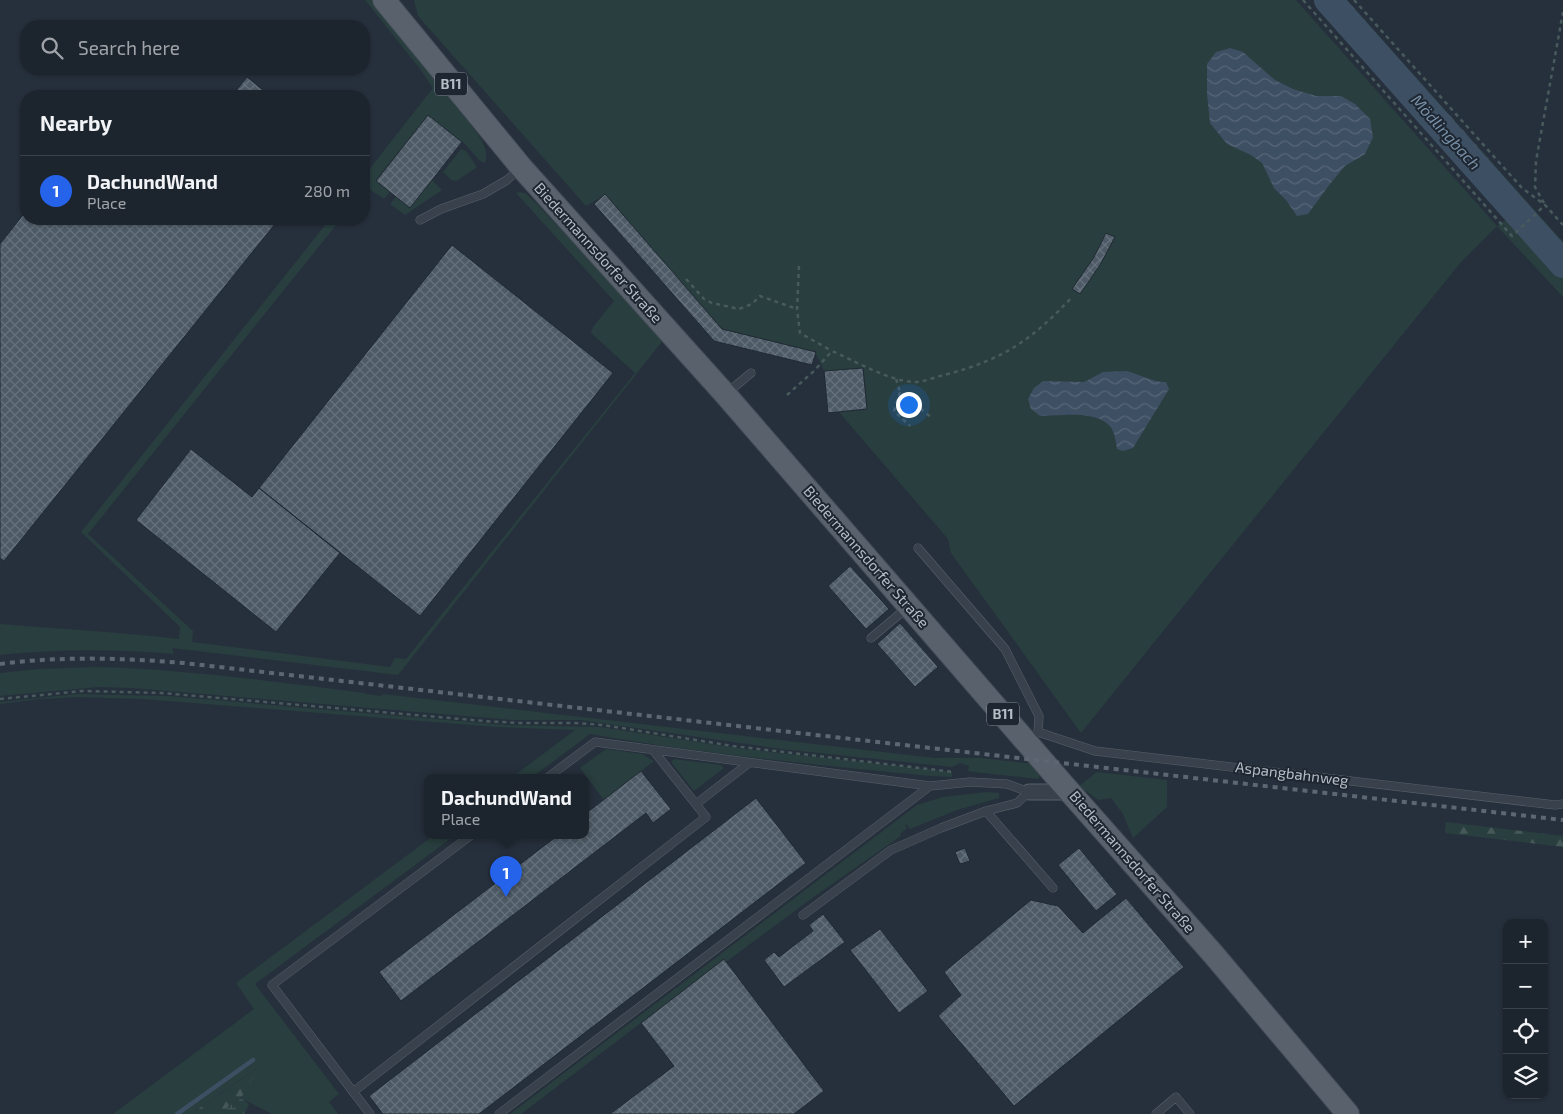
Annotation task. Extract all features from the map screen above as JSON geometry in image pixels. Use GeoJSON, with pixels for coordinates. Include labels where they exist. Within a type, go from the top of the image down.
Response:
{"type":"FeatureCollection","features":[{"type":"Feature","properties":{"kind":"main road","name":"Biedermannsdorfer Straße"},"geometry":{"type":"LineString","coordinates":[[384,0],[521,167],[725,394],[909,606],[1033,737],[1070,792],[1225,968],[1348,1114]]}},
{"type":"Feature","properties":{"kind":"street"},"geometry":{"type":"LineString","coordinates":[[1029,792],[1070,792]]}},
{"type":"Feature","properties":{"kind":"lane"},"geometry":{"type":"LineString","coordinates":[[420,220],[441,209],[483,194],[507,180],[521,167]]}},
{"type":"Feature","properties":{"kind":"lane"},"geometry":{"type":"LineString","coordinates":[[725,394],[751,373]]}},
{"type":"Feature","properties":{"kind":"lane"},"geometry":{"type":"LineString","coordinates":[[918,548],[1005,649],[1039,716],[1033,737]]}},
{"type":"Feature","properties":{"kind":"lane"},"geometry":{"type":"LineString","coordinates":[[871,638],[909,606]]}},
{"type":"Feature","properties":{"kind":"lane","name":"Aspangbahnweg"},"geometry":{"type":"LineString","coordinates":[[1033,737],[1095,751],[1554,805],[1563,804]]}},
{"type":"Feature","properties":{"kind":"lane"},"geometry":{"type":"LineString","coordinates":[[552,774],[595,742],[930,786],[970,782],[1007,784],[1029,792],[1017,803],[986,811],[891,850],[803,915]]}},
{"type":"Feature","properties":{"kind":"lane"},"geometry":{"type":"LineString","coordinates":[[353,1092],[706,817],[653,750]]}},
{"type":"Feature","properties":{"kind":"lane"},"geometry":{"type":"LineString","coordinates":[[696,804],[748,763]]}},
{"type":"Feature","properties":{"kind":"lane"},"geometry":{"type":"LineString","coordinates":[[500,1114],[930,786]]}},
{"type":"Feature","properties":{"kind":"lane"},"geometry":{"type":"LineString","coordinates":[[986,811],[1053,888]]}},
{"type":"Feature","properties":{"kind":"lane"},"geometry":{"type":"LineString","coordinates":[[370,1114],[272,985],[466,839]]}},
{"type":"Feature","properties":{"kind":"lane"},"geometry":{"type":"LineString","coordinates":[[1156,1114],[1176,1097],[1190,1114]]}},
{"type":"Feature","properties":{"kind":"path"},"geometry":{"type":"LineString","coordinates":[[1303,0],[1512,236],[1545,205]]}},
{"type":"Feature","properties":{"kind":"path"},"geometry":{"type":"LineString","coordinates":[[1354,0],[1522,188],[1545,205],[1563,225]]}},
{"type":"Feature","properties":{"kind":"path"},"geometry":{"type":"LineString","coordinates":[[1545,205],[1535,187],[1536,160],[1563,12]]}},
{"type":"Feature","properties":{"kind":"path"},"geometry":{"type":"LineString","coordinates":[[799,266],[797,309],[800,333],[832,351],[896,379],[916,382],[966,370],[1003,355],[1026,340],[1049,321],[1073,296]]}},
{"type":"Feature","properties":{"kind":"path"},"geometry":{"type":"LineString","coordinates":[[686,279],[704,299],[712,303],[739,309],[752,304],[760,296],[797,309]]}},
{"type":"Feature","properties":{"kind":"path"},"geometry":{"type":"LineString","coordinates":[[787,395],[814,371],[832,351]]}},
{"type":"Feature","properties":{"kind":"path"},"geometry":{"type":"LineString","coordinates":[[896,379],[900,392],[932,418]]}},
{"type":"Feature","properties":{"kind":"path"},"geometry":{"type":"LineString","coordinates":[[900,392],[894,411],[910,426]]}},
{"type":"Feature","properties":{"kind":"path"},"geometry":{"type":"LineString","coordinates":[[0,699],[83,691],[162,693],[492,721],[575,723],[643,731],[733,746],[952,770],[970,782]]}},
{"type":"Feature","properties":{"kind":"green space"},"geometry":{"type":"Polygon","coordinates":[[[365,0],[374,0],[477,133],[486,151],[485,163],[480,161],[465,144],[428,115],[376,180],[390,192],[384,199],[370,190],[370,168],[433,88],[365,0]]]}},
{"type":"Feature","properties":{"kind":"green space"},"geometry":{"type":"Polygon","coordinates":[[[414,0],[1296,0],[1497,226],[1461,262],[1081,733],[951,553],[948,539],[839,412],[867,409],[863,368],[824,371],[815,352],[722,329],[605,195],[586,206],[418,16],[414,0]]]}},
{"type":"Feature","properties":{"kind":"green space"},"geometry":{"type":"Polygon","coordinates":[[[1334,0],[1347,0],[1563,242],[1563,258],[1334,0]]]}},
{"type":"Feature","properties":{"kind":"green space"},"geometry":{"type":"Polygon","coordinates":[[[461,149],[466,151],[477,167],[458,180],[453,181],[443,172],[461,149]]]}},
{"type":"Feature","properties":{"kind":"green space"},"geometry":{"type":"Polygon","coordinates":[[[432,180],[442,190],[405,215],[390,204],[396,197],[432,180]]]}},
{"type":"Feature","properties":{"kind":"green space"},"geometry":{"type":"Polygon","coordinates":[[[516,193],[525,193],[535,202],[664,339],[398,675],[172,648],[174,654],[87,650],[0,655],[0,624],[179,639],[180,627],[81,532],[325,225],[336,225],[88,534],[193,631],[192,642],[390,667],[395,658],[406,659],[635,373],[591,333],[593,327],[614,301],[516,193]]]}},
{"type":"Feature","properties":{"kind":"green space"},"geometry":{"type":"Polygon","coordinates":[[[1511,216],[1563,275],[1563,297],[1497,226],[1511,216]]]}},
{"type":"Feature","properties":{"kind":"green space"},"geometry":{"type":"Polygon","coordinates":[[[95,667],[162,670],[230,677],[382,696],[383,694],[935,758],[981,758],[1034,764],[1038,771],[1039,779],[968,771],[969,766],[960,763],[952,767],[781,749],[581,720],[512,720],[132,688],[99,687],[0,696],[0,673],[39,669],[95,667]]]}},
{"type":"Feature","properties":{"kind":"green space"},"geometry":{"type":"Polygon","coordinates":[[[77,694],[168,696],[506,725],[600,727],[744,749],[952,772],[952,777],[845,768],[760,758],[590,734],[536,774],[516,774],[575,730],[496,727],[143,699],[78,697],[0,704],[0,702],[77,694]]]}},
{"type":"Feature","properties":{"kind":"green space"},"geometry":{"type":"Polygon","coordinates":[[[606,749],[642,754],[654,761],[604,800],[589,780],[589,774],[584,774],[580,768],[606,749]]]}},
{"type":"Feature","properties":{"kind":"green space"},"geometry":{"type":"Polygon","coordinates":[[[674,759],[721,765],[724,768],[694,791],[671,762],[674,759]]]}},
{"type":"Feature","properties":{"kind":"green space"},"geometry":{"type":"Polygon","coordinates":[[[1097,772],[1167,780],[1167,807],[1133,838],[1123,814],[1111,798],[1098,800],[1079,786],[1097,772]]]}},
{"type":"Feature","properties":{"kind":"green space"},"geometry":{"type":"Polygon","coordinates":[[[987,792],[999,793],[999,798],[957,810],[910,829],[906,824],[907,828],[900,834],[901,836],[815,896],[726,962],[724,960],[521,1114],[510,1114],[917,805],[943,797],[987,792]]]}},
{"type":"Feature","properties":{"kind":"green space"},"geometry":{"type":"Polygon","coordinates":[[[1446,822],[1563,836],[1563,847],[1445,833],[1446,822]]]}},
{"type":"Feature","properties":{"kind":"green space"},"geometry":{"type":"Polygon","coordinates":[[[429,839],[450,839],[255,984],[339,1094],[329,1102],[338,1114],[272,1114],[241,1098],[257,1068],[191,1114],[113,1114],[254,1009],[236,983],[429,839]]]}},
{"type":"Feature","properties":{"kind":"green space"},"geometry":{"type":"Polygon","coordinates":[[[259,1067],[241,1098],[218,1114],[191,1114],[259,1067]]]}},
{"type":"Feature","properties":{"kind":"green space"},"geometry":{"type":"Polygon","coordinates":[[[241,1098],[249,1104],[244,1114],[218,1114],[241,1098]]]}},
{"type":"Feature","properties":{"kind":"water"},"geometry":{"type":"Polygon","coordinates":[[[1230,48],[1243,52],[1275,80],[1293,89],[1316,96],[1341,96],[1355,104],[1370,119],[1373,137],[1365,154],[1345,166],[1308,214],[1297,216],[1286,200],[1274,188],[1262,163],[1251,155],[1227,144],[1210,123],[1207,94],[1207,64],[1216,52],[1230,48]]]}},
{"type":"Feature","properties":{"kind":"water"},"geometry":{"type":"Polygon","coordinates":[[[1127,371],[1152,380],[1166,382],[1169,389],[1133,448],[1123,451],[1117,449],[1112,429],[1098,419],[1079,415],[1040,416],[1031,409],[1028,399],[1034,388],[1043,381],[1084,382],[1103,372],[1127,371]]]}},
{"type":"Feature","properties":{"kind":"building"},"geometry":{"type":"Polygon","coordinates":[[[247,77],[263,90],[237,90],[247,77]]]}},
{"type":"Feature","properties":{"kind":"building"},"geometry":{"type":"Polygon","coordinates":[[[428,115],[462,142],[410,208],[376,181],[428,115]]]}},
{"type":"Feature","properties":{"kind":"building"},"geometry":{"type":"Polygon","coordinates":[[[605,194],[722,329],[816,352],[812,365],[714,341],[594,204],[605,194]]]}},
{"type":"Feature","properties":{"kind":"building"},"geometry":{"type":"Polygon","coordinates":[[[20,219],[20,225],[274,225],[4,561],[0,558],[0,244],[20,219]]]}},
{"type":"Feature","properties":{"kind":"building"},"geometry":{"type":"Polygon","coordinates":[[[1106,233],[1115,237],[1100,265],[1080,294],[1072,289],[1094,257],[1106,233]]]}},
{"type":"Feature","properties":{"kind":"building"},"geometry":{"type":"Polygon","coordinates":[[[452,245],[613,373],[420,616],[259,488],[452,245]]]}},
{"type":"Feature","properties":{"kind":"building"},"geometry":{"type":"Polygon","coordinates":[[[863,368],[867,409],[828,413],[824,371],[863,368]]]}},
{"type":"Feature","properties":{"kind":"building"},"geometry":{"type":"Polygon","coordinates":[[[191,449],[252,497],[259,488],[340,553],[276,632],[136,520],[191,449]]]}},
{"type":"Feature","properties":{"kind":"building"},"geometry":{"type":"Polygon","coordinates":[[[850,566],[889,609],[866,629],[828,586],[850,566]]]}},
{"type":"Feature","properties":{"kind":"building"},"geometry":{"type":"Polygon","coordinates":[[[900,623],[938,667],[915,687],[877,644],[900,623]]]}},
{"type":"Feature","properties":{"kind":"building"},"geometry":{"type":"Polygon","coordinates":[[[641,771],[671,809],[653,823],[646,813],[401,1001],[379,972],[553,839],[589,839],[589,811],[641,771]]]}},
{"type":"Feature","properties":{"kind":"building"},"geometry":{"type":"Polygon","coordinates":[[[756,798],[806,863],[479,1114],[383,1114],[369,1096],[756,798]]]}},
{"type":"Feature","properties":{"kind":"building"},"geometry":{"type":"Polygon","coordinates":[[[965,848],[970,861],[960,864],[955,852],[965,848]]]}},
{"type":"Feature","properties":{"kind":"building"},"geometry":{"type":"Polygon","coordinates":[[[1079,848],[1117,894],[1096,911],[1058,865],[1079,848]]]}},
{"type":"Feature","properties":{"kind":"building"},"geometry":{"type":"Polygon","coordinates":[[[1126,898],[1184,967],[1014,1106],[938,1016],[961,995],[944,972],[1031,900],[1058,906],[1083,933],[1126,898]]]}},
{"type":"Feature","properties":{"kind":"building"},"geometry":{"type":"Polygon","coordinates":[[[823,914],[845,942],[784,987],[764,960],[774,952],[779,957],[813,931],[809,925],[823,914]]]}},
{"type":"Feature","properties":{"kind":"building"},"geometry":{"type":"Polygon","coordinates":[[[880,929],[928,991],[899,1013],[850,950],[880,929]]]}},
{"type":"Feature","properties":{"kind":"building"},"geometry":{"type":"Polygon","coordinates":[[[724,959],[824,1091],[794,1114],[610,1114],[674,1066],[641,1023],[724,959]]]}},
{"type":"Feature","properties":{"kind":"waterway","name":"Mödlingbach"},"geometry":{"type":"LineString","coordinates":[[1328,0],[1563,264]]}},
{"type":"Feature","properties":{"kind":"waterway"},"geometry":{"type":"LineString","coordinates":[[177,1114],[253,1060]]}},
{"type":"Feature","properties":{"kind":"railway"},"geometry":{"type":"LineString","coordinates":[[0,664],[23,661],[92,659],[184,663],[1563,820]]}},
{"type":"Feature","properties":{"kind":"place","name":"DachundWand"},"geometry":{"type":"Point","coordinates":[506,897]}}]}
